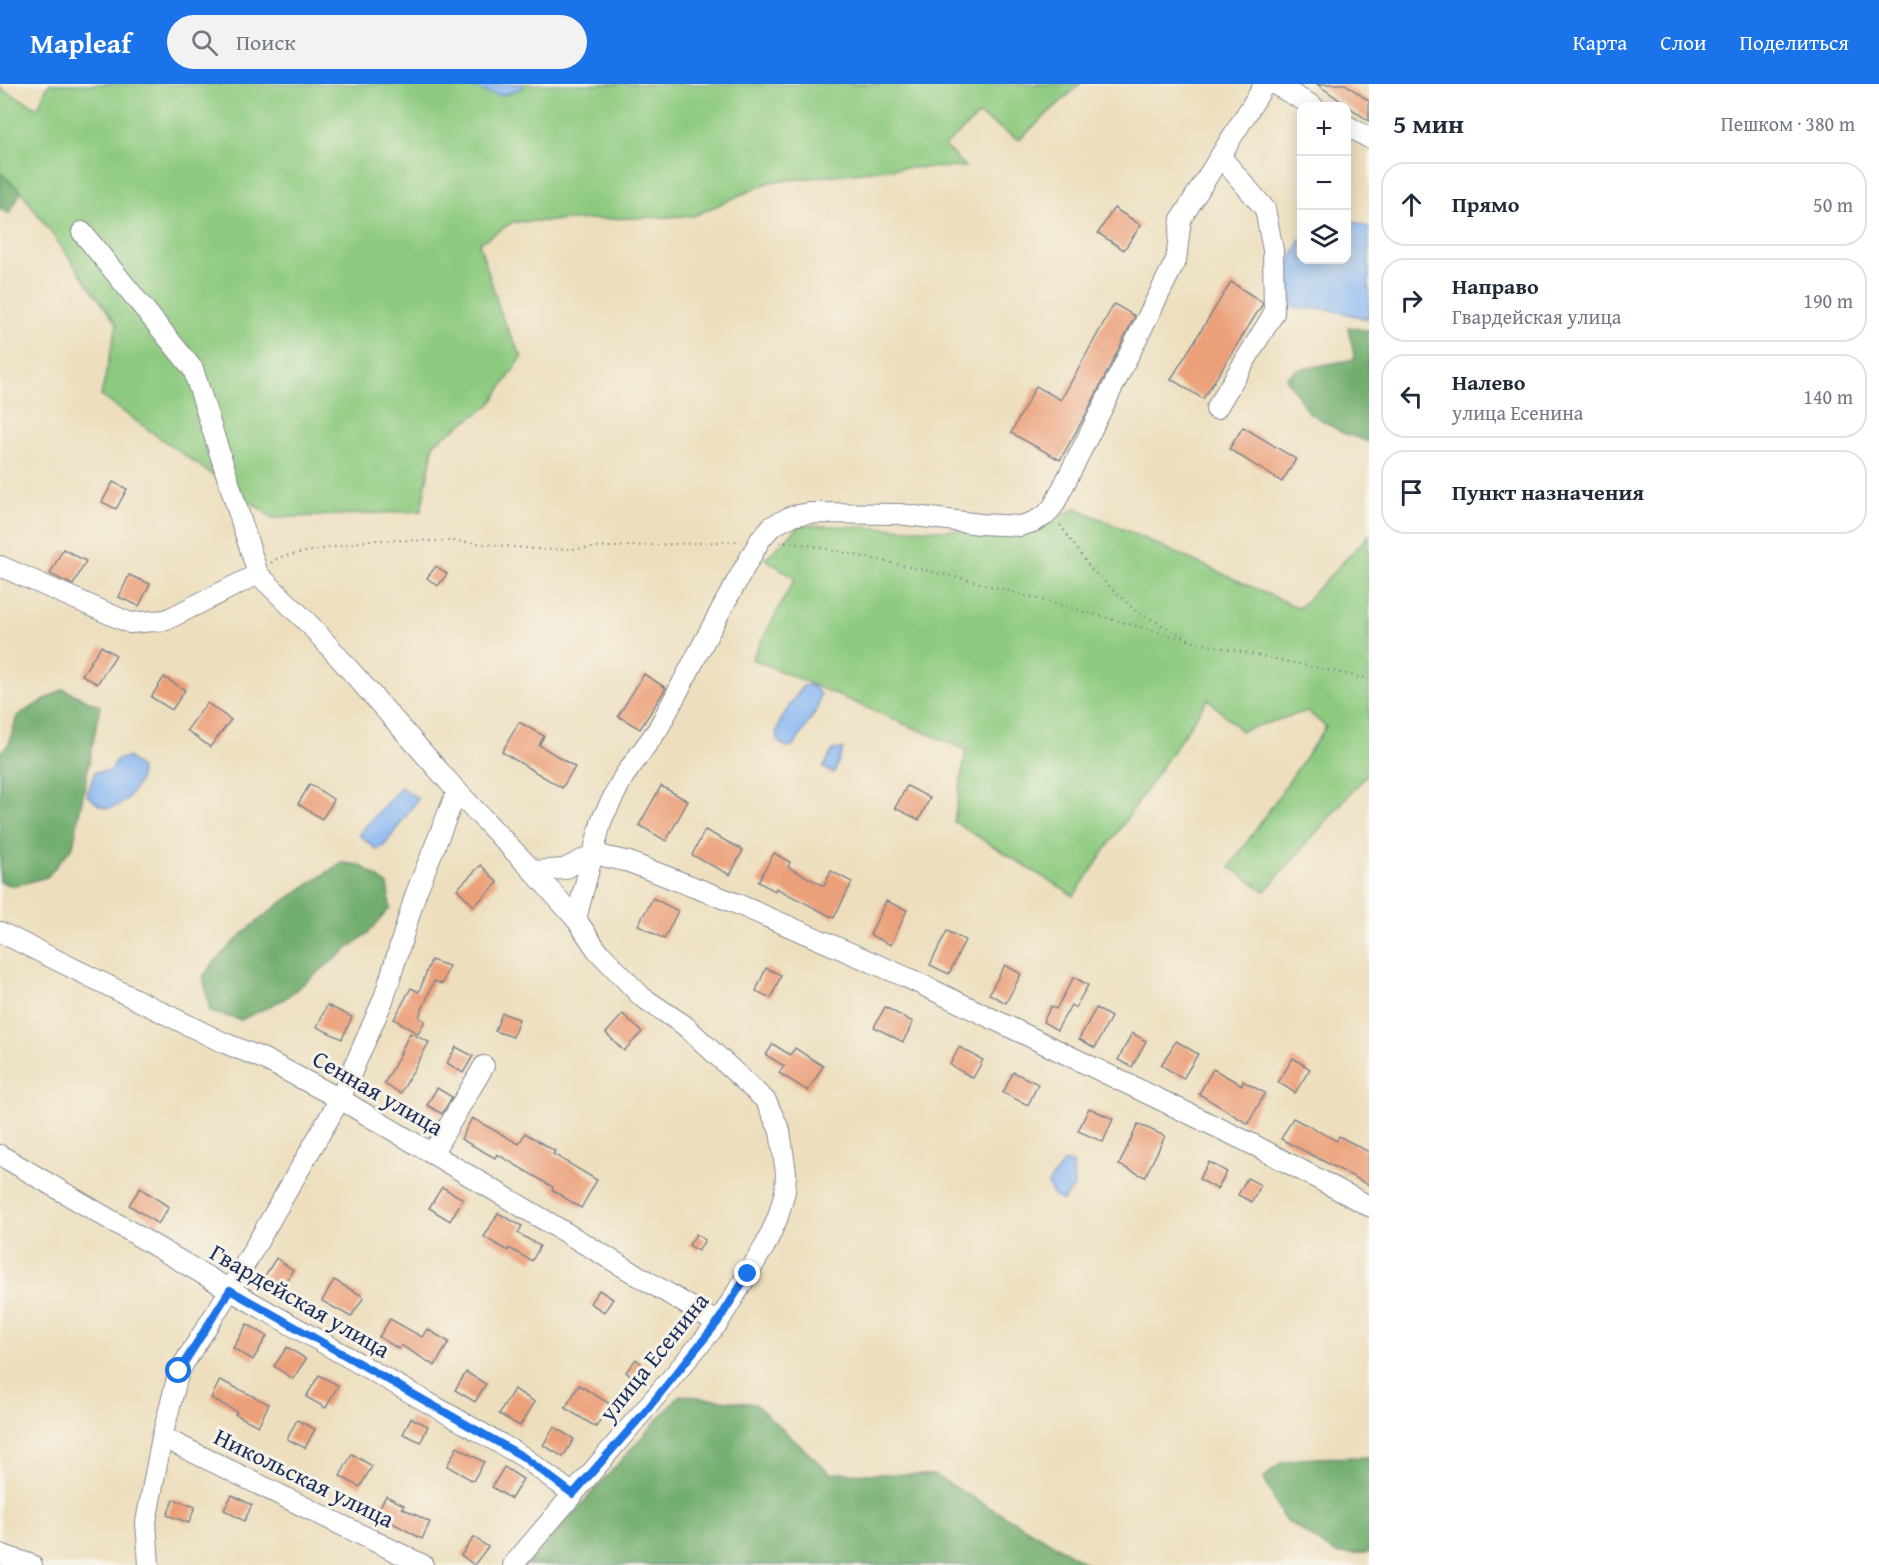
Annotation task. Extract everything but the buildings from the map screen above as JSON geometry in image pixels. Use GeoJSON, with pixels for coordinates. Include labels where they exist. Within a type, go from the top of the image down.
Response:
{"type":"FeatureCollection","features":[{"type":"Feature","properties":{"kind":"street"},"geometry":{"type":"LineString","coordinates":[[576,919],[602,819],[624,776],[658,729],[760,540],[772,526],[792,516],[810,513],[899,514],[980,524],[1020,526],[1046,516],[1054,505],[1176,260],[1181,219],[1265,84]]}},
{"type":"Feature","properties":{"kind":"street"},"geometry":{"type":"LineString","coordinates":[[1274,84],[1306,102]]}},
{"type":"Feature","properties":{"kind":"street"},"geometry":{"type":"LineString","coordinates":[[1351,127],[1369,138]]}},
{"type":"Feature","properties":{"kind":"street"},"geometry":{"type":"LineString","coordinates":[[1216,409],[1274,313],[1273,250],[1265,209],[1221,157]]}},
{"type":"Feature","properties":{"kind":"street"},"geometry":{"type":"LineString","coordinates":[[0,566],[130,623],[166,620],[258,574],[193,369],[82,232]]}},
{"type":"Feature","properties":{"kind":"street","name":"улица Есенина"},"geometry":{"type":"LineString","coordinates":[[258,574],[311,626],[457,791],[576,919],[597,950],[642,997],[684,1025],[766,1101],[780,1131],[786,1173],[785,1191],[778,1217],[766,1244],[717,1323],[645,1412],[513,1565]]}},
{"type":"Feature","properties":{"kind":"street"},"geometry":{"type":"LineString","coordinates":[[149,1565],[146,1522],[162,1437],[179,1371],[230,1290],[340,1099],[384,998],[416,893],[457,791]]}},
{"type":"Feature","properties":{"kind":"street"},"geometry":{"type":"LineString","coordinates":[[533,871],[564,869],[594,854],[629,862],[735,903],[908,978],[1256,1146],[1369,1206]]}},
{"type":"Feature","properties":{"kind":"street","name":"Сенная улица"},"geometry":{"type":"LineString","coordinates":[[0,932],[222,1042],[264,1059],[340,1099],[717,1323]]}},
{"type":"Feature","properties":{"kind":"street"},"geometry":{"type":"LineString","coordinates":[[432,1154],[483,1066]]}},
{"type":"Feature","properties":{"kind":"street","name":"Гвардейская улица"},"geometry":{"type":"LineString","coordinates":[[0,1155],[230,1290],[522,1456],[573,1494]]}},
{"type":"Feature","properties":{"kind":"street","name":"Никольская улица"},"geometry":{"type":"LineString","coordinates":[[162,1437],[423,1565]]}},
{"type":"Feature","properties":{"kind":"street"},"geometry":{"type":"LineString","coordinates":[[0,1554],[32,1565]]}},
{"type":"Feature","properties":{"kind":"path"},"geometry":{"type":"LineString","coordinates":[[1054,505],[1062,529],[1091,569],[1137,612],[1195,642]]}},
{"type":"Feature","properties":{"kind":"path"},"geometry":{"type":"LineString","coordinates":[[258,574],[279,557],[371,540],[455,541],[546,550],[760,540],[809,545],[965,579],[1195,642],[1369,679]]}},
{"type":"Feature","properties":{"kind":"green space"},"geometry":{"type":"Polygon","coordinates":[[[48,84],[467,84],[488,93],[523,87],[524,84],[1080,84],[1019,140],[979,115],[945,146],[965,167],[899,168],[770,182],[693,216],[513,222],[479,243],[503,320],[522,357],[490,405],[434,443],[421,511],[273,518],[101,396],[117,324],[21,191],[0,173],[0,88],[38,108],[48,84]]]}},
{"type":"Feature","properties":{"kind":"green space"},"geometry":{"type":"Polygon","coordinates":[[[0,173],[21,191],[10,213],[0,210],[0,173]]]}},
{"type":"Feature","properties":{"kind":"green space"},"geometry":{"type":"Polygon","coordinates":[[[1348,327],[1369,331],[1369,442],[1343,433],[1308,412],[1286,378],[1297,370],[1355,359],[1348,327]]]}},
{"type":"Feature","properties":{"kind":"green space"},"geometry":{"type":"Polygon","coordinates":[[[1076,508],[1299,608],[1369,535],[1369,772],[1265,891],[1230,867],[1326,727],[1307,711],[1241,731],[1208,699],[1074,896],[954,822],[966,750],[752,659],[795,578],[765,559],[801,525],[1026,533],[1076,508]]]}},
{"type":"Feature","properties":{"kind":"green space"},"geometry":{"type":"Polygon","coordinates":[[[63,689],[100,706],[73,846],[47,877],[14,886],[0,882],[0,752],[9,744],[17,716],[63,689]]]}},
{"type":"Feature","properties":{"kind":"green space"},"geometry":{"type":"Polygon","coordinates":[[[342,863],[360,865],[388,885],[390,908],[369,932],[284,999],[241,1020],[210,1012],[203,976],[218,959],[267,914],[342,863]]]}},
{"type":"Feature","properties":{"kind":"green space"},"geometry":{"type":"Polygon","coordinates":[[[680,1395],[755,1404],[830,1473],[934,1475],[1089,1565],[527,1565],[680,1395]]]}},
{"type":"Feature","properties":{"kind":"green space"},"geometry":{"type":"Polygon","coordinates":[[[1369,1457],[1369,1553],[1336,1554],[1283,1518],[1264,1478],[1281,1463],[1305,1458],[1369,1457]]]}},
{"type":"Feature","properties":{"kind":"water"},"geometry":{"type":"Polygon","coordinates":[[[467,84],[524,84],[515,91],[501,95],[488,93],[467,84]]]}},
{"type":"Feature","properties":{"kind":"water"},"geometry":{"type":"Polygon","coordinates":[[[1351,221],[1369,228],[1369,319],[1327,309],[1297,309],[1282,295],[1285,272],[1297,247],[1297,264],[1351,264],[1351,221]]]}},
{"type":"Feature","properties":{"kind":"water"},"geometry":{"type":"Polygon","coordinates":[[[810,685],[820,695],[817,709],[795,744],[789,747],[777,739],[778,727],[803,686],[810,685]]]}},
{"type":"Feature","properties":{"kind":"water"},"geometry":{"type":"Polygon","coordinates":[[[843,749],[834,773],[823,768],[833,750],[843,749]]]}},
{"type":"Feature","properties":{"kind":"water"},"geometry":{"type":"Polygon","coordinates":[[[128,757],[141,769],[135,788],[126,800],[114,807],[105,808],[99,805],[87,795],[95,772],[111,771],[116,760],[128,757]]]}},
{"type":"Feature","properties":{"kind":"water"},"geometry":{"type":"Polygon","coordinates":[[[401,787],[418,799],[384,846],[377,850],[359,834],[401,787]]]}},
{"type":"Feature","properties":{"kind":"water"},"geometry":{"type":"Polygon","coordinates":[[[1063,1163],[1073,1163],[1074,1186],[1063,1201],[1053,1195],[1048,1184],[1063,1163]]]}},
{"type":"Feature","properties":{"kind":"route"},"geometry":{"type":"LineString","coordinates":[[179,1371],[230,1290],[522,1456],[573,1494],[645,1412],[717,1323],[748,1274]]}}]}
